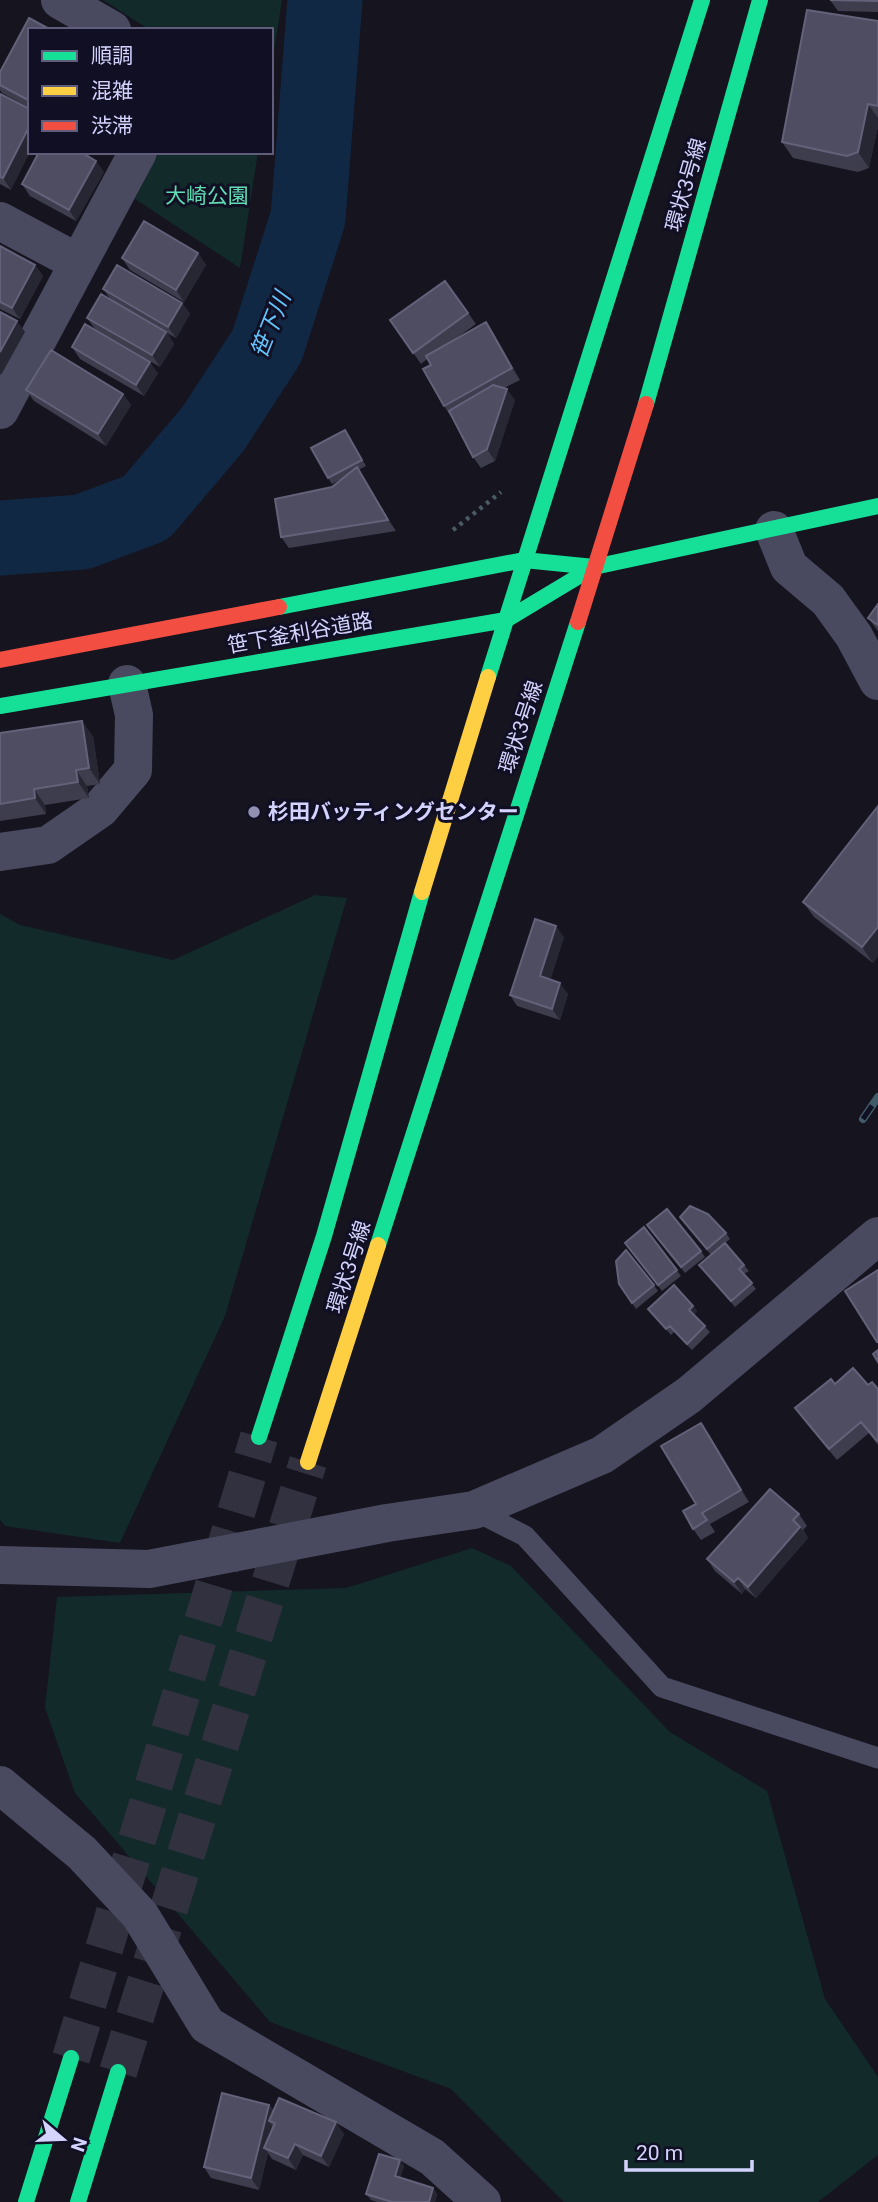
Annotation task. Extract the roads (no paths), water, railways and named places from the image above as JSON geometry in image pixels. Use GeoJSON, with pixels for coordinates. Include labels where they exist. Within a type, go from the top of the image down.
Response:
{"type":"FeatureCollection","features":[{"type":"Feature","properties":{"kind":"street"},"geometry":{"type":"LineString","coordinates":[[60,0],[109,28]]}},
{"type":"Feature","properties":{"kind":"street","name":"環状3号線"},"geometry":{"type":"LineString","coordinates":[[259,1437],[324,1236],[407,940],[524,560],[702,0]]}},
{"type":"Feature","properties":{"kind":"street","name":"環状3号線"},"geometry":{"type":"LineString","coordinates":[[308,1462],[630,460],[760,0]]}},
{"type":"Feature","properties":{"kind":"street"},"geometry":{"type":"LineString","coordinates":[[0,410],[137,154]]}},
{"type":"Feature","properties":{"kind":"street"},"geometry":{"type":"LineString","coordinates":[[0,221],[77,262]]}},
{"type":"Feature","properties":{"kind":"street","name":"笹下釜利谷道路"},"geometry":{"type":"LineString","coordinates":[[0,660],[524,560],[594,567],[878,506]]}},
{"type":"Feature","properties":{"kind":"street"},"geometry":{"type":"LineString","coordinates":[[774,530],[789,567],[828,600],[854,635],[878,681]]}},
{"type":"Feature","properties":{"kind":"street","name":"笹下釜利谷道路"},"geometry":{"type":"LineString","coordinates":[[0,706],[506,620],[594,567]]}},
{"type":"Feature","properties":{"kind":"street"},"geometry":{"type":"LineString","coordinates":[[0,852],[48,845],[100,809],[133,770],[134,715],[127,684]]}},
{"type":"Feature","properties":{"kind":"street"},"geometry":{"type":"LineString","coordinates":[[0,1565],[149,1569],[387,1523],[474,1510],[602,1455],[689,1395],[878,1236]]}},
{"type":"Feature","properties":{"kind":"street"},"geometry":{"type":"LineString","coordinates":[[0,1786],[82,1853],[140,1915],[207,2025],[432,2157],[482,2202]]}},
{"type":"Feature","properties":{"kind":"street"},"geometry":{"type":"LineString","coordinates":[[26,2202],[71,2057]]}},
{"type":"Feature","properties":{"kind":"street"},"geometry":{"type":"LineString","coordinates":[[78,2202],[118,2072]]}},
{"type":"Feature","properties":{"kind":"lane"},"geometry":{"type":"LineString","coordinates":[[474,1510],[526,1536],[662,1687],[878,1758]]}},
{"type":"Feature","properties":{"kind":"waterway","name":"笹下川"},"geometry":{"type":"LineString","coordinates":[[0,538],[82,532],[146,508],[213,429],[267,346],[308,218],[325,0]]}},
{"type":"Feature","properties":{"kind":"tunnel"},"geometry":{"type":"LineString","coordinates":[[71,2058],[259,1437]]}},
{"type":"Feature","properties":{"kind":"tunnel"},"geometry":{"type":"LineString","coordinates":[[118,2072],[308,1462]]}},
{"type":"Feature","properties":{"kind":"railway"},"geometry":{"type":"LineString","coordinates":[[863,1119],[878,1097]]}},
{"type":"Feature","properties":{"kind":"place","name":"杉田バッティングセンター"},"geometry":{"type":"Point","coordinates":[254,812]}},
{"type":"Feature","properties":{"kind":"park label","name":"大崎公園"},"geometry":{"type":"Point","coordinates":[207,196]}}]}
